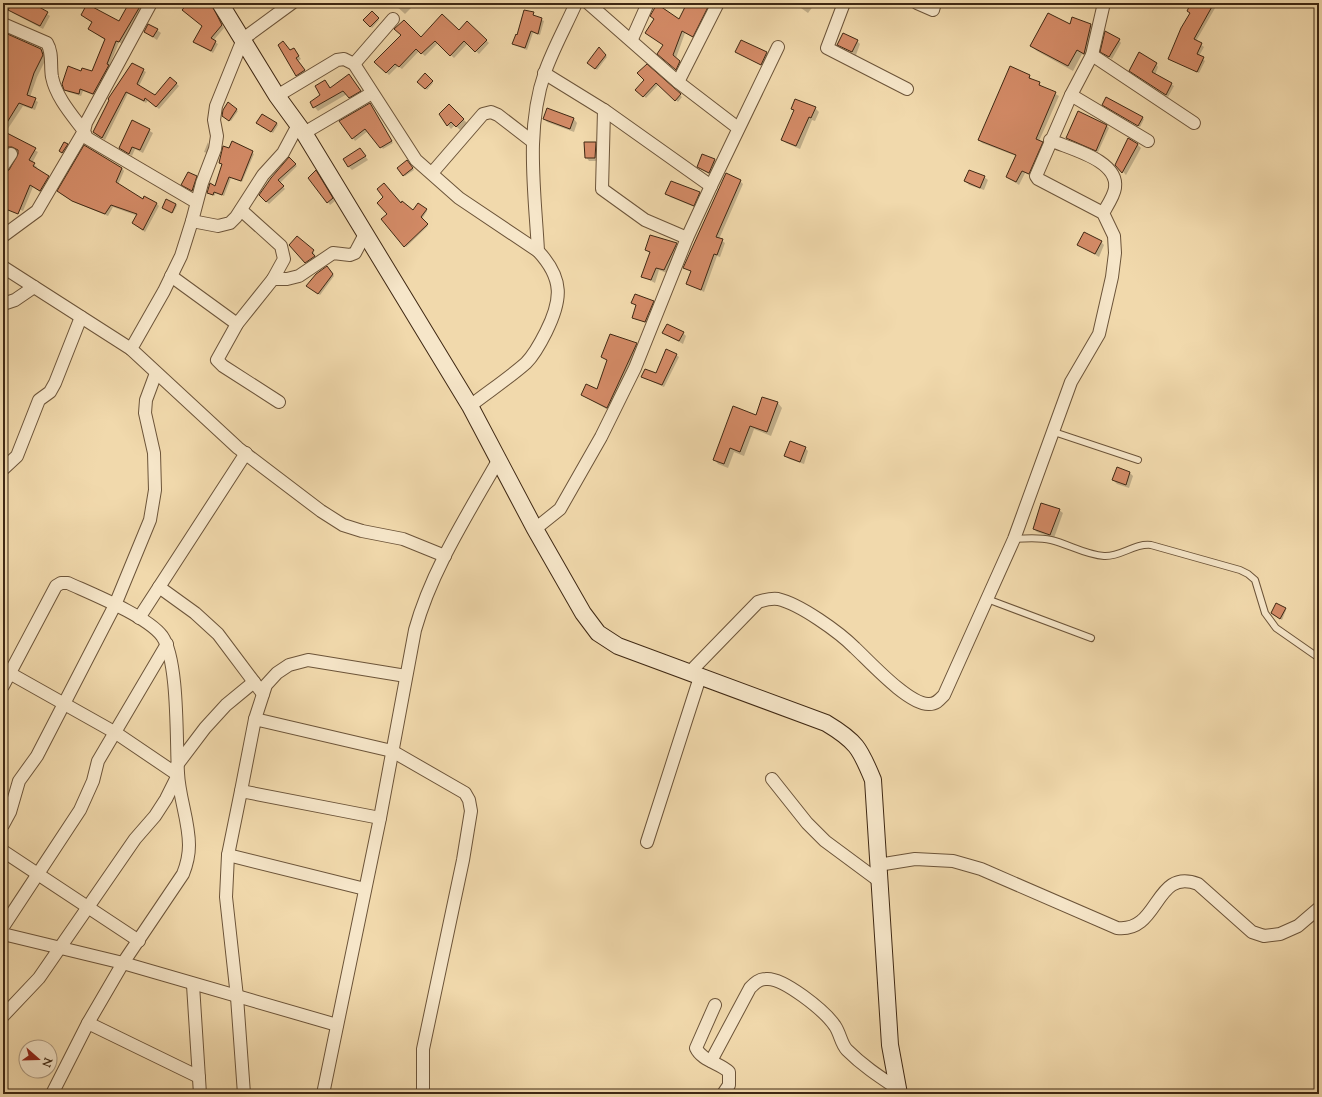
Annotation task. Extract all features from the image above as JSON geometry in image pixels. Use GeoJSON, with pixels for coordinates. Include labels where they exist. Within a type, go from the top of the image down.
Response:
{"type":"FeatureCollection","features":[{"type":"Feature","properties":{"kind":"street"},"geometry":{"type":"LineString","coordinates":[[3,236],[37,212],[84,131],[86,123],[151,3]]}},
{"type":"Feature","properties":{"kind":"street"},"geometry":{"type":"LineString","coordinates":[[220,3],[277,96],[301,129],[470,406],[535,529],[583,613],[598,633],[618,646],[826,723],[848,737],[863,755],[873,780],[890,1045],[898,1092]]}},
{"type":"Feature","properties":{"kind":"street"},"geometry":{"type":"LineString","coordinates":[[131,349],[141,334],[181,256],[192,221],[196,202],[215,149],[217,136],[214,120],[216,106],[243,39],[292,3]]}},
{"type":"Feature","properties":{"kind":"street"},"geometry":{"type":"LineString","coordinates":[[538,251],[533,142],[534,117],[544,73],[576,3]]}},
{"type":"Feature","properties":{"kind":"street"},"geometry":{"type":"LineString","coordinates":[[588,3],[632,39],[678,82],[738,128]]}},
{"type":"Feature","properties":{"kind":"street"},"geometry":{"type":"LineString","coordinates":[[632,39],[648,3]]}},
{"type":"Feature","properties":{"kind":"street"},"geometry":{"type":"LineString","coordinates":[[678,82],[718,3]]}},
{"type":"Feature","properties":{"kind":"street"},"geometry":{"type":"LineString","coordinates":[[844,3],[827,48],[907,89]]}},
{"type":"Feature","properties":{"kind":"street"},"geometry":{"type":"LineString","coordinates":[[917,3],[932,10],[935,3]]}},
{"type":"Feature","properties":{"kind":"street"},"geometry":{"type":"LineString","coordinates":[[647,842],[695,675],[758,602],[766,599],[778,599],[796,606],[829,627],[854,647],[900,690],[920,702],[930,704],[938,702],[944,695],[1014,539],[1071,382],[1099,334],[1105,311],[1116,253],[1114,236],[1103,213],[1036,177],[1050,140],[1092,54],[1104,3]]}},
{"type":"Feature","properties":{"kind":"street"},"geometry":{"type":"LineString","coordinates":[[354,64],[393,19]]}},
{"type":"Feature","properties":{"kind":"street"},"geometry":{"type":"LineString","coordinates":[[3,24],[48,43],[51,48],[52,76],[56,90],[88,138],[196,202]]}},
{"type":"Feature","properties":{"kind":"street"},"geometry":{"type":"LineString","coordinates":[[535,529],[560,509],[601,437],[635,368],[687,238],[738,128],[778,47]]}},
{"type":"Feature","properties":{"kind":"street"},"geometry":{"type":"LineString","coordinates":[[1092,54],[1194,123]]}},
{"type":"Feature","properties":{"kind":"street"},"geometry":{"type":"LineString","coordinates":[[277,96],[337,60],[344,59],[354,64],[416,160],[459,198],[538,251],[548,263],[557,285],[558,304],[541,342],[526,362],[470,406]]}},
{"type":"Feature","properties":{"kind":"street"},"geometry":{"type":"LineString","coordinates":[[544,73],[604,110],[711,186]]}},
{"type":"Feature","properties":{"kind":"street"},"geometry":{"type":"LineString","coordinates":[[192,221],[218,226],[230,223],[241,210],[263,175],[283,153],[301,129],[372,93]]}},
{"type":"Feature","properties":{"kind":"street"},"geometry":{"type":"LineString","coordinates":[[1071,95],[1148,141]]}},
{"type":"Feature","properties":{"kind":"street"},"geometry":{"type":"LineString","coordinates":[[604,110],[602,189],[645,220],[687,238]]}},
{"type":"Feature","properties":{"kind":"street"},"geometry":{"type":"LineString","coordinates":[[432,173],[483,114],[491,112],[498,114],[533,142]]}},
{"type":"Feature","properties":{"kind":"street"},"geometry":{"type":"LineString","coordinates":[[1050,140],[1108,166],[1114,175],[1115,189],[1103,213]]}},
{"type":"Feature","properties":{"kind":"street"},"geometry":{"type":"LineString","coordinates":[[3,166],[11,154]]}},
{"type":"Feature","properties":{"kind":"street"},"geometry":{"type":"LineString","coordinates":[[241,210],[281,246],[284,259],[273,279],[237,324],[218,356],[219,363],[279,402]]}},
{"type":"Feature","properties":{"kind":"street"},"geometry":{"type":"LineString","coordinates":[[273,279],[287,279],[299,276],[333,253],[350,255],[355,253],[366,234]]}},
{"type":"Feature","properties":{"kind":"street"},"geometry":{"type":"LineString","coordinates":[[3,267],[131,349],[246,453],[321,511],[343,525],[362,531],[403,539],[445,556]]}},
{"type":"Feature","properties":{"kind":"street"},"geometry":{"type":"LineString","coordinates":[[171,276],[237,324]]}},
{"type":"Feature","properties":{"kind":"street"},"geometry":{"type":"LineString","coordinates":[[3,304],[15,300],[34,287]]}},
{"type":"Feature","properties":{"kind":"street"},"geometry":{"type":"LineString","coordinates":[[3,469],[17,456],[39,400],[50,392],[55,383],[81,317]]}},
{"type":"Feature","properties":{"kind":"street"},"geometry":{"type":"LineString","coordinates":[[3,825],[10,812],[19,781],[31,767],[115,605],[150,520],[154,506],[155,490],[154,453],[145,413],[146,400],[156,373]]}},
{"type":"Feature","properties":{"kind":"street"},"geometry":{"type":"LineString","coordinates":[[138,618],[246,453]]}},
{"type":"Feature","properties":{"kind":"street"},"geometry":{"type":"LineString","coordinates":[[323,1094],[336,1025],[380,818],[415,630],[422,604],[445,556],[499,459]]}},
{"type":"Feature","properties":{"kind":"street"},"geometry":{"type":"LineString","coordinates":[[3,686],[6,671],[56,586],[61,583],[68,583],[115,605],[138,618],[161,634],[167,644],[170,657],[177,730],[178,770],[189,844],[188,860],[183,874],[123,963],[88,1023],[52,1094]]}},
{"type":"Feature","properties":{"kind":"street"},"geometry":{"type":"LineString","coordinates":[[159,587],[195,613],[218,634],[263,694]]}},
{"type":"Feature","properties":{"kind":"street"},"geometry":{"type":"LineString","coordinates":[[3,927],[80,810],[93,781],[98,761],[116,733],[167,644]]}},
{"type":"Feature","properties":{"kind":"street"},"geometry":{"type":"LineString","coordinates":[[244,1094],[237,997],[226,897],[228,855],[255,719],[266,685],[277,673],[290,665],[308,660],[406,676]]}},
{"type":"Feature","properties":{"kind":"street"},"geometry":{"type":"LineString","coordinates":[[6,671],[178,770]]}},
{"type":"Feature","properties":{"kind":"street"},"geometry":{"type":"LineString","coordinates":[[3,1016],[39,978],[135,839],[155,816],[166,799],[178,770],[205,728],[221,711],[254,682]]}},
{"type":"Feature","properties":{"kind":"street"},"geometry":{"type":"LineString","coordinates":[[255,719],[392,750],[461,790],[469,800],[471,811],[463,860],[423,1049],[423,1094]]}},
{"type":"Feature","properties":{"kind":"street"},"geometry":{"type":"LineString","coordinates":[[772,779],[816,832],[879,881]]}},
{"type":"Feature","properties":{"kind":"street"},"geometry":{"type":"LineString","coordinates":[[241,791],[380,818]]}},
{"type":"Feature","properties":{"kind":"street"},"geometry":{"type":"LineString","coordinates":[[3,851],[139,940]]}},
{"type":"Feature","properties":{"kind":"street"},"geometry":{"type":"LineString","coordinates":[[228,855],[365,889]]}},
{"type":"Feature","properties":{"kind":"street"},"geometry":{"type":"LineString","coordinates":[[878,865],[915,859],[953,860],[981,869],[1117,928],[1125,929],[1132,927],[1147,915],[1172,883],[1180,880],[1189,880],[1198,884],[1252,932],[1264,936],[1280,934],[1298,926],[1319,908]]}},
{"type":"Feature","properties":{"kind":"street"},"geometry":{"type":"LineString","coordinates":[[3,934],[123,963],[336,1025]]}},
{"type":"Feature","properties":{"kind":"street"},"geometry":{"type":"LineString","coordinates":[[711,1060],[750,988],[757,981],[766,979],[782,984],[816,1005],[835,1026],[845,1048],[869,1070],[898,1092]]}},
{"type":"Feature","properties":{"kind":"street"},"geometry":{"type":"LineString","coordinates":[[194,984],[200,1094]]}},
{"type":"Feature","properties":{"kind":"street"},"geometry":{"type":"LineString","coordinates":[[715,1005],[696,1048],[700,1055],[724,1067],[729,1072],[729,1085],[723,1094]]}},
{"type":"Feature","properties":{"kind":"street"},"geometry":{"type":"LineString","coordinates":[[88,1023],[199,1077]]}},
{"type":"Feature","properties":{"kind":"lane"},"geometry":{"type":"LineString","coordinates":[[1054,432],[1138,460]]}},
{"type":"Feature","properties":{"kind":"lane"},"geometry":{"type":"LineString","coordinates":[[1014,539],[1039,538],[1050,540],[1097,555],[1106,556],[1115,555],[1139,545],[1151,544],[1240,570],[1255,580],[1265,613],[1276,628],[1319,658]]}},
{"type":"Feature","properties":{"kind":"lane"},"geometry":{"type":"LineString","coordinates":[[987,599],[1091,638]]}},
{"type":"Feature","properties":{"kind":"building"},"geometry":{"type":"Polygon","coordinates":[[[12,3],[32,3],[48,12],[40,26],[8,10],[12,3]]]}},
{"type":"Feature","properties":{"kind":"building"},"geometry":{"type":"Polygon","coordinates":[[[129,3],[142,3],[119,42],[116,41],[107,64],[109,65],[93,94],[80,89],[79,94],[64,90],[62,84],[68,66],[81,71],[82,68],[92,71],[105,39],[88,29],[92,22],[81,15],[87,4],[119,21],[129,3]]]}},
{"type":"Feature","properties":{"kind":"building"},"geometry":{"type":"Polygon","coordinates":[[[188,3],[211,3],[222,25],[211,38],[216,41],[211,51],[193,42],[202,26],[182,10],[188,3]]]}},
{"type":"Feature","properties":{"kind":"building"},"geometry":{"type":"Polygon","coordinates":[[[687,3],[710,3],[693,37],[682,31],[673,55],[680,61],[676,70],[657,54],[663,45],[645,33],[654,19],[650,16],[657,4],[679,19],[687,3]]]}},
{"type":"Feature","properties":{"kind":"building"},"geometry":{"type":"Polygon","coordinates":[[[1191,3],[1214,3],[1194,39],[1202,43],[1197,54],[1204,57],[1197,72],[1168,59],[1181,28],[1190,13],[1187,11],[1191,3]]]}},
{"type":"Feature","properties":{"kind":"building"},"geometry":{"type":"Polygon","coordinates":[[[524,10],[534,12],[533,15],[542,18],[538,34],[531,31],[525,48],[512,44],[516,34],[517,35],[524,10]]]}},
{"type":"Feature","properties":{"kind":"building"},"geometry":{"type":"Polygon","coordinates":[[[372,11],[379,18],[370,27],[363,20],[372,11]]]}},
{"type":"Feature","properties":{"kind":"building"},"geometry":{"type":"Polygon","coordinates":[[[1048,13],[1070,24],[1072,17],[1091,24],[1084,54],[1077,50],[1068,66],[1030,46],[1048,13]]]}},
{"type":"Feature","properties":{"kind":"building"},"geometry":{"type":"Polygon","coordinates":[[[442,14],[459,30],[467,21],[487,40],[475,52],[464,41],[450,56],[435,41],[421,54],[416,49],[399,67],[395,64],[386,73],[374,62],[401,35],[394,29],[404,20],[421,37],[442,14]]]}},
{"type":"Feature","properties":{"kind":"building"},"geometry":{"type":"Polygon","coordinates":[[[148,24],[158,29],[153,37],[144,32],[148,24]]]}},
{"type":"Feature","properties":{"kind":"building"},"geometry":{"type":"Polygon","coordinates":[[[1105,31],[1120,39],[1109,57],[1100,52],[1105,31]]]}},
{"type":"Feature","properties":{"kind":"building"},"geometry":{"type":"Polygon","coordinates":[[[3,32],[41,49],[43,55],[34,73],[27,95],[36,98],[32,108],[19,103],[3,129],[3,72],[6,63],[3,61],[3,32]]]}},
{"type":"Feature","properties":{"kind":"building"},"geometry":{"type":"Polygon","coordinates":[[[843,33],[858,40],[852,52],[837,45],[843,33]]]}},
{"type":"Feature","properties":{"kind":"building"},"geometry":{"type":"Polygon","coordinates":[[[741,40],[767,52],[761,65],[735,52],[741,40]]]}},
{"type":"Feature","properties":{"kind":"building"},"geometry":{"type":"Polygon","coordinates":[[[283,41],[290,50],[294,48],[299,56],[296,58],[305,70],[296,76],[278,45],[283,41]]]}},
{"type":"Feature","properties":{"kind":"building"},"geometry":{"type":"Polygon","coordinates":[[[599,47],[606,55],[595,69],[587,63],[599,47]]]}},
{"type":"Feature","properties":{"kind":"building"},"geometry":{"type":"Polygon","coordinates":[[[1139,52],[1157,63],[1152,72],[1172,83],[1166,95],[1129,71],[1139,52]]]}},
{"type":"Feature","properties":{"kind":"building"},"geometry":{"type":"Polygon","coordinates":[[[132,63],[144,69],[137,84],[155,95],[170,77],[177,83],[156,107],[145,98],[144,101],[126,92],[102,138],[93,132],[109,100],[108,99],[132,63]]]}},
{"type":"Feature","properties":{"kind":"building"},"geometry":{"type":"Polygon","coordinates":[[[647,64],[681,94],[675,101],[656,83],[643,97],[635,90],[644,80],[637,73],[647,64]]]}},
{"type":"Feature","properties":{"kind":"building"},"geometry":{"type":"Polygon","coordinates":[[[1010,66],[1030,75],[1029,78],[1040,82],[1039,85],[1056,92],[1036,139],[1043,142],[1029,174],[1022,171],[1016,182],[1006,177],[1016,155],[978,140],[1010,66]]]}},
{"type":"Feature","properties":{"kind":"building"},"geometry":{"type":"Polygon","coordinates":[[[425,73],[433,81],[425,89],[417,82],[425,73]]]}},
{"type":"Feature","properties":{"kind":"building"},"geometry":{"type":"Polygon","coordinates":[[[349,74],[361,91],[349,98],[343,91],[313,108],[310,102],[320,95],[315,86],[325,80],[330,88],[349,74]]]}},
{"type":"Feature","properties":{"kind":"building"},"geometry":{"type":"Polygon","coordinates":[[[1106,97],[1143,117],[1138,126],[1102,105],[1106,97]]]}},
{"type":"Feature","properties":{"kind":"building"},"geometry":{"type":"Polygon","coordinates":[[[795,99],[816,107],[811,118],[809,117],[796,146],[781,140],[794,110],[791,109],[795,99]]]}},
{"type":"Feature","properties":{"kind":"building"},"geometry":{"type":"Polygon","coordinates":[[[228,102],[237,109],[229,121],[222,116],[223,110],[228,102]]]}},
{"type":"Feature","properties":{"kind":"building"},"geometry":{"type":"Polygon","coordinates":[[[370,103],[392,141],[380,148],[365,129],[352,139],[339,121],[370,103]]]}},
{"type":"Feature","properties":{"kind":"building"},"geometry":{"type":"Polygon","coordinates":[[[449,104],[464,119],[456,127],[451,122],[447,126],[439,114],[449,104]]]}},
{"type":"Feature","properties":{"kind":"building"},"geometry":{"type":"Polygon","coordinates":[[[547,108],[574,118],[570,129],[543,119],[547,108]]]}},
{"type":"Feature","properties":{"kind":"building"},"geometry":{"type":"Polygon","coordinates":[[[1078,111],[1107,125],[1096,151],[1066,138],[1078,111]]]}},
{"type":"Feature","properties":{"kind":"building"},"geometry":{"type":"Polygon","coordinates":[[[262,114],[277,123],[271,132],[256,123],[262,114]]]}},
{"type":"Feature","properties":{"kind":"building"},"geometry":{"type":"Polygon","coordinates":[[[132,120],[150,129],[140,150],[132,147],[129,154],[119,148],[132,120]]]}},
{"type":"Feature","properties":{"kind":"building"},"geometry":{"type":"Polygon","coordinates":[[[3,131],[36,148],[29,160],[35,163],[33,166],[49,176],[40,191],[30,185],[18,214],[3,208],[3,173],[9,170],[18,154],[18,150],[12,147],[7,147],[3,152],[3,131]]]}},
{"type":"Feature","properties":{"kind":"building"},"geometry":{"type":"Polygon","coordinates":[[[1128,138],[1138,144],[1122,173],[1115,165],[1128,138]]]}},
{"type":"Feature","properties":{"kind":"building"},"geometry":{"type":"Polygon","coordinates":[[[232,141],[253,151],[241,181],[229,177],[222,195],[214,192],[213,195],[207,193],[210,183],[215,186],[222,164],[219,163],[223,146],[229,148],[232,141]]]}},
{"type":"Feature","properties":{"kind":"building"},"geometry":{"type":"Polygon","coordinates":[[[64,142],[68,144],[62,153],[59,151],[64,142]]]}},
{"type":"Feature","properties":{"kind":"building"},"geometry":{"type":"Polygon","coordinates":[[[584,142],[596,142],[595,158],[585,158],[584,142]]]}},
{"type":"Feature","properties":{"kind":"building"},"geometry":{"type":"Polygon","coordinates":[[[84,145],[122,168],[116,182],[143,199],[144,196],[157,203],[143,230],[132,223],[137,214],[111,205],[105,214],[72,201],[57,191],[84,145]]]}},
{"type":"Feature","properties":{"kind":"building"},"geometry":{"type":"Polygon","coordinates":[[[360,148],[366,156],[348,167],[343,159],[360,148]]]}},
{"type":"Feature","properties":{"kind":"building"},"geometry":{"type":"Polygon","coordinates":[[[702,154],[715,159],[709,173],[697,167],[702,154]]]}},
{"type":"Feature","properties":{"kind":"building"},"geometry":{"type":"Polygon","coordinates":[[[289,157],[296,164],[278,180],[284,186],[266,202],[259,195],[289,157]]]}},
{"type":"Feature","properties":{"kind":"building"},"geometry":{"type":"Polygon","coordinates":[[[407,160],[413,168],[403,176],[397,168],[407,160]]]}},
{"type":"Feature","properties":{"kind":"building"},"geometry":{"type":"Polygon","coordinates":[[[316,170],[333,198],[327,203],[308,178],[316,170]]]}},
{"type":"Feature","properties":{"kind":"building"},"geometry":{"type":"Polygon","coordinates":[[[969,170],[985,176],[980,188],[964,181],[969,170]]]}},
{"type":"Feature","properties":{"kind":"building"},"geometry":{"type":"Polygon","coordinates":[[[188,172],[197,176],[192,191],[181,185],[188,172]]]}},
{"type":"Feature","properties":{"kind":"building"},"geometry":{"type":"Polygon","coordinates":[[[726,173],[741,180],[716,237],[723,239],[717,255],[714,254],[701,290],[686,284],[691,271],[683,268],[726,173]]]}},
{"type":"Feature","properties":{"kind":"building"},"geometry":{"type":"Polygon","coordinates":[[[671,181],[700,192],[694,206],[665,194],[671,181]]]}},
{"type":"Feature","properties":{"kind":"building"},"geometry":{"type":"Polygon","coordinates":[[[384,183],[401,203],[402,201],[413,210],[418,203],[427,209],[421,217],[428,224],[404,247],[381,219],[387,214],[377,203],[383,197],[377,189],[384,183]]]}},
{"type":"Feature","properties":{"kind":"building"},"geometry":{"type":"Polygon","coordinates":[[[166,199],[176,204],[172,213],[162,208],[166,199]]]}},
{"type":"Feature","properties":{"kind":"building"},"geometry":{"type":"Polygon","coordinates":[[[1084,232],[1102,241],[1095,254],[1077,245],[1084,232]]]}},
{"type":"Feature","properties":{"kind":"building"},"geometry":{"type":"Polygon","coordinates":[[[650,235],[677,243],[664,270],[656,268],[651,280],[641,277],[650,252],[645,250],[650,235]]]}},
{"type":"Feature","properties":{"kind":"building"},"geometry":{"type":"Polygon","coordinates":[[[297,236],[314,250],[312,253],[315,256],[305,263],[289,245],[297,236]]]}},
{"type":"Feature","properties":{"kind":"building"},"geometry":{"type":"Polygon","coordinates":[[[327,266],[333,274],[318,294],[306,286],[316,274],[327,266]]]}},
{"type":"Feature","properties":{"kind":"building"},"geometry":{"type":"Polygon","coordinates":[[[635,294],[654,301],[645,322],[632,318],[636,305],[631,303],[635,294]]]}},
{"type":"Feature","properties":{"kind":"building"},"geometry":{"type":"Polygon","coordinates":[[[667,324],[684,332],[679,341],[662,333],[667,324]]]}},
{"type":"Feature","properties":{"kind":"building"},"geometry":{"type":"Polygon","coordinates":[[[610,334],[637,343],[607,408],[581,395],[586,384],[597,389],[607,360],[601,357],[610,334]]]}},
{"type":"Feature","properties":{"kind":"building"},"geometry":{"type":"Polygon","coordinates":[[[666,349],[677,354],[662,385],[641,377],[645,369],[656,373],[666,349]]]}},
{"type":"Feature","properties":{"kind":"building"},"geometry":{"type":"Polygon","coordinates":[[[762,397],[778,402],[767,432],[750,426],[740,452],[730,448],[724,464],[713,460],[733,406],[756,415],[762,397]]]}},
{"type":"Feature","properties":{"kind":"building"},"geometry":{"type":"Polygon","coordinates":[[[790,441],[806,447],[800,462],[784,456],[790,441]]]}},
{"type":"Feature","properties":{"kind":"building"},"geometry":{"type":"Polygon","coordinates":[[[1117,467],[1130,472],[1126,485],[1112,480],[1117,467]]]}},
{"type":"Feature","properties":{"kind":"building"},"geometry":{"type":"Polygon","coordinates":[[[1041,503],[1060,509],[1050,535],[1033,529],[1041,503]]]}},
{"type":"Feature","properties":{"kind":"building"},"geometry":{"type":"Polygon","coordinates":[[[1276,603],[1286,608],[1280,619],[1271,613],[1276,603]]]}}]}
